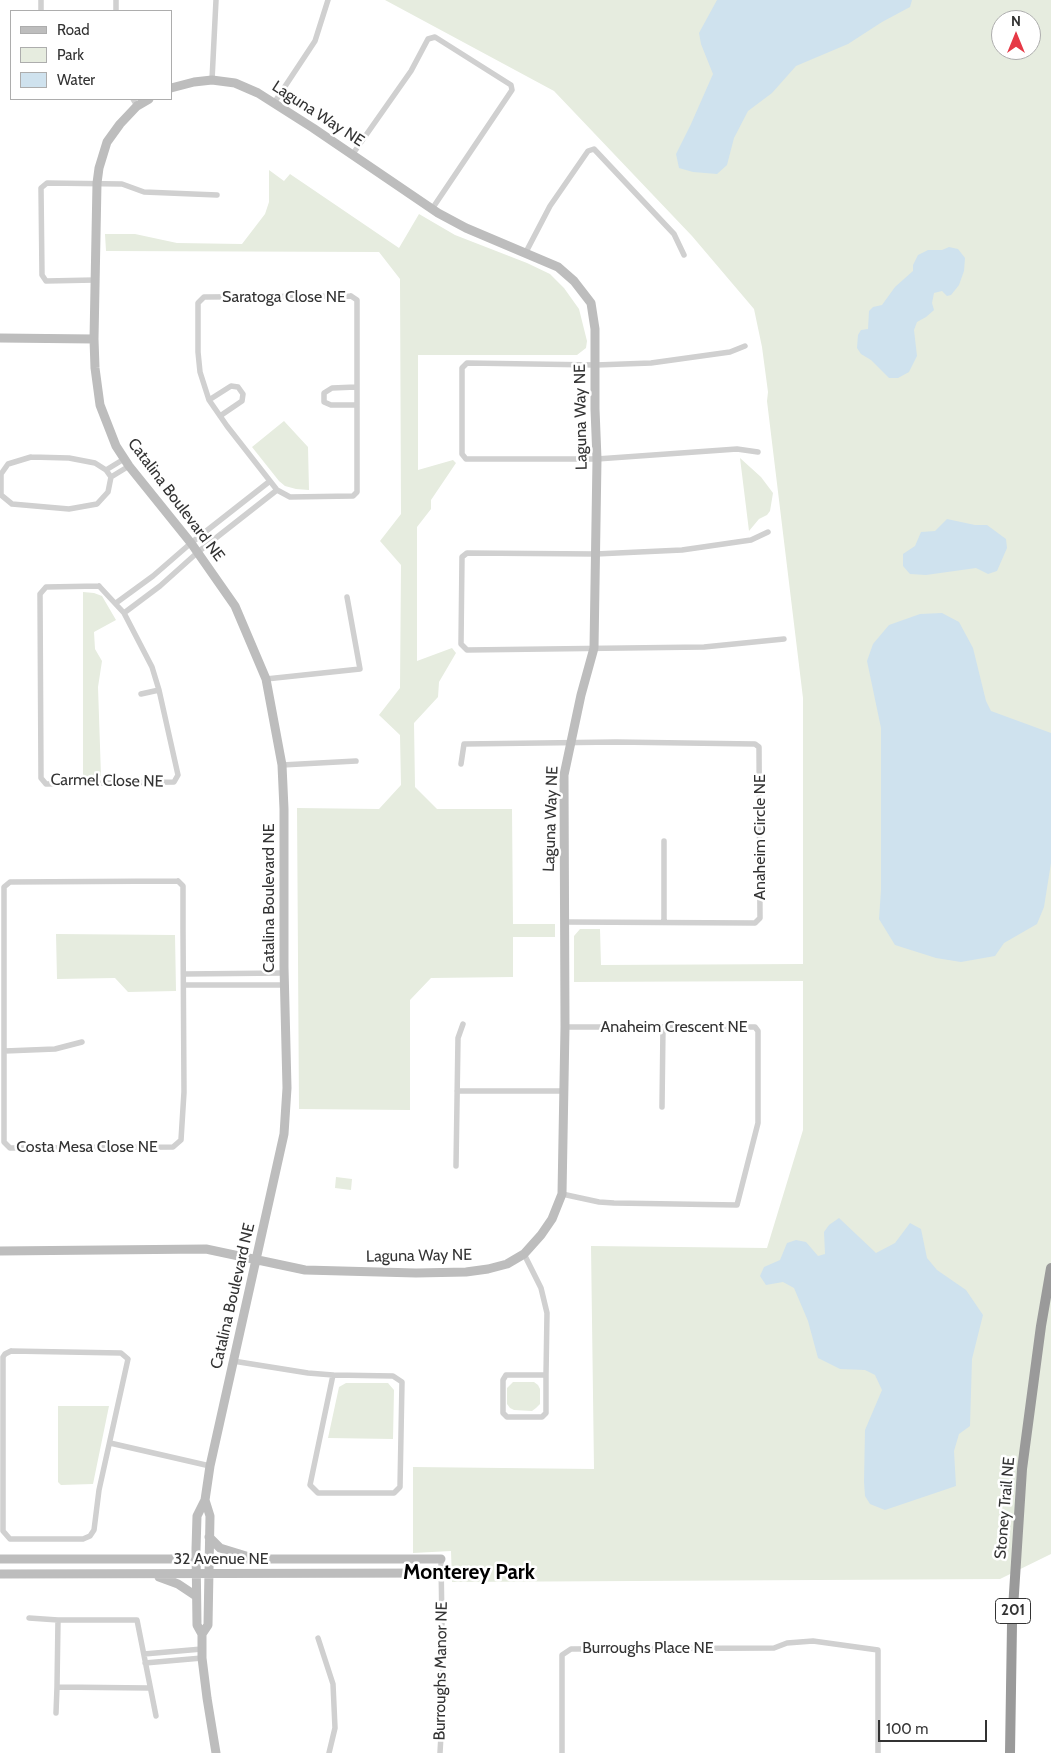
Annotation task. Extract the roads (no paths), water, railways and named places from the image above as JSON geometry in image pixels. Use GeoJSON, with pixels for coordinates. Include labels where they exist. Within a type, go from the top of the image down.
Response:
{"type":"FeatureCollection","features":[{"type":"Feature","properties":{"kind":"highway","name":"Stoney Trail NE"},"geometry":{"type":"LineString","coordinates":[[1010,1753],[1012,1624],[1022,1469],[1041,1326],[1051,1268]]}},
{"type":"Feature","properties":{"kind":"street"},"geometry":{"type":"LineString","coordinates":[[212,80],[216,0]]}},
{"type":"Feature","properties":{"kind":"street"},"geometry":{"type":"LineString","coordinates":[[274,103],[315,41],[328,0]]}},
{"type":"Feature","properties":{"kind":"street"},"geometry":{"type":"LineString","coordinates":[[352,155],[411,71],[428,39],[435,37],[511,86],[512,90],[432,209]]}},
{"type":"Feature","properties":{"kind":"street","name":"Laguna Way NE"},"geometry":{"type":"LineString","coordinates":[[0,1251],[206,1250],[305,1270],[416,1273],[466,1272],[507,1264],[524,1254],[547,1227],[562,1194],[565,1026],[564,775],[594,648],[597,459],[595,328],[591,303],[574,281],[558,267],[466,228],[432,209],[258,93],[235,83],[212,80],[172,88]]}},
{"type":"Feature","properties":{"kind":"street"},"geometry":{"type":"LineString","coordinates":[[0,338],[94,339],[96,183],[108,142],[135,103]]}},
{"type":"Feature","properties":{"kind":"street"},"geometry":{"type":"LineString","coordinates":[[526,252],[550,206],[588,151],[594,150],[674,234],[684,255]]}},
{"type":"Feature","properties":{"kind":"street"},"geometry":{"type":"LineString","coordinates":[[95,280],[46,280],[42,275],[41,188],[47,183],[122,184],[144,192],[217,195]]}},
{"type":"Feature","properties":{"kind":"street","name":"Saratoga Close NE"},"geometry":{"type":"LineString","coordinates":[[351,296],[357,300],[356,387],[357,492],[353,496],[290,497],[277,490],[220,416],[204,389],[198,352],[198,303],[204,297],[351,296]]}},
{"type":"Feature","properties":{"kind":"street","name":"Catalina Boulevard NE"},"geometry":{"type":"LineString","coordinates":[[94,339],[95,368],[100,405],[116,446],[192,542],[235,606],[266,679],[282,766],[287,1088],[284,1134],[210,1466],[205,1500],[197,1516],[197,1625],[202,1634],[202,1653],[216,1753]]}},
{"type":"Feature","properties":{"kind":"street"},"geometry":{"type":"LineString","coordinates":[[745,346],[730,352],[651,363],[596,365],[467,363],[462,368],[462,454],[466,458],[597,459],[737,449],[758,452]]}},
{"type":"Feature","properties":{"kind":"street"},"geometry":{"type":"LineString","coordinates":[[210,400],[231,386],[238,387],[243,394],[242,401],[220,416]]}},
{"type":"Feature","properties":{"kind":"street"},"geometry":{"type":"LineString","coordinates":[[356,387],[332,388],[324,394],[324,402],[331,405],[357,405]]}},
{"type":"Feature","properties":{"kind":"street"},"geometry":{"type":"LineString","coordinates":[[111,477],[106,470],[95,463],[69,458],[30,457],[8,464],[1,474],[1,494],[12,504],[69,509],[97,504],[108,492],[111,477],[127,462]]}},
{"type":"Feature","properties":{"kind":"street"},"geometry":{"type":"LineString","coordinates":[[106,470],[127,462]]}},
{"type":"Feature","properties":{"kind":"street"},"geometry":{"type":"LineString","coordinates":[[116,603],[153,576],[192,542],[270,481]]}},
{"type":"Feature","properties":{"kind":"street"},"geometry":{"type":"LineString","coordinates":[[124,613],[160,586],[198,552],[277,490]]}},
{"type":"Feature","properties":{"kind":"street"},"geometry":{"type":"LineString","coordinates":[[768,532],[751,540],[734,544],[682,550],[596,554],[468,553],[462,557],[461,644],[467,650],[704,647],[784,639]]}},
{"type":"Feature","properties":{"kind":"street","name":"Carmel Close NE"},"geometry":{"type":"LineString","coordinates":[[99,586],[116,603],[124,613],[152,667],[178,775],[174,782],[46,784],[41,778],[40,594],[46,587],[99,586]]}},
{"type":"Feature","properties":{"kind":"street"},"geometry":{"type":"LineString","coordinates":[[266,679],[360,668],[347,597]]}},
{"type":"Feature","properties":{"kind":"street"},"geometry":{"type":"LineString","coordinates":[[141,694],[159,690]]}},
{"type":"Feature","properties":{"kind":"street"},"geometry":{"type":"LineString","coordinates":[[461,764],[464,744],[571,743]]}},
{"type":"Feature","properties":{"kind":"street","name":"Anaheim Circle NE"},"geometry":{"type":"LineString","coordinates":[[565,922],[756,923],[760,918],[759,747],[755,744],[571,743]]}},
{"type":"Feature","properties":{"kind":"street"},"geometry":{"type":"LineString","coordinates":[[282,766],[356,761]]}},
{"type":"Feature","properties":{"kind":"street"},"geometry":{"type":"LineString","coordinates":[[664,841],[664,922]]}},
{"type":"Feature","properties":{"kind":"street","name":"Costa Mesa Close NE"},"geometry":{"type":"LineString","coordinates":[[178,880],[183,886],[184,985],[184,1092],[181,1140],[173,1147],[10,1148],[4,1142],[4,887],[10,882],[178,880]]}},
{"type":"Feature","properties":{"kind":"street"},"geometry":{"type":"LineString","coordinates":[[184,974],[284,974]]}},
{"type":"Feature","properties":{"kind":"street"},"geometry":{"type":"LineString","coordinates":[[184,985],[284,985]]}},
{"type":"Feature","properties":{"kind":"street"},"geometry":{"type":"LineString","coordinates":[[456,1166],[458,1038],[464,1024]]}},
{"type":"Feature","properties":{"kind":"street","name":"Anaheim Crescent NE"},"geometry":{"type":"LineString","coordinates":[[562,1194],[614,1204],[737,1205],[758,1123],[758,1031],[756,1027],[565,1026]]}},
{"type":"Feature","properties":{"kind":"street"},"geometry":{"type":"LineString","coordinates":[[662,1107],[663,1027]]}},
{"type":"Feature","properties":{"kind":"street"},"geometry":{"type":"LineString","coordinates":[[5,1050],[55,1049],[82,1042]]}},
{"type":"Feature","properties":{"kind":"street"},"geometry":{"type":"LineString","coordinates":[[457,1091],[564,1091]]}},
{"type":"Feature","properties":{"kind":"street"},"geometry":{"type":"LineString","coordinates":[[524,1254],[541,1288],[547,1313],[546,1413],[542,1417],[507,1417],[502,1413],[503,1380],[506,1375],[546,1375]]}},
{"type":"Feature","properties":{"kind":"street"},"geometry":{"type":"LineString","coordinates":[[11,1351],[121,1353],[128,1359],[110,1444],[99,1490],[94,1530],[90,1536],[83,1539],[10,1539],[3,1531],[3,1358],[5,1354],[11,1351]]}},
{"type":"Feature","properties":{"kind":"street"},"geometry":{"type":"LineString","coordinates":[[233,1361],[284,1370],[333,1375],[393,1376],[402,1382],[400,1487],[394,1492],[318,1493],[310,1485],[333,1375]]}},
{"type":"Feature","properties":{"kind":"street"},"geometry":{"type":"LineString","coordinates":[[110,1444],[210,1466]]}},
{"type":"Feature","properties":{"kind":"street","name":"Catalina Boulevard NE"},"geometry":{"type":"LineString","coordinates":[[202,1634],[208,1625],[210,1516],[205,1500]]}},
{"type":"Feature","properties":{"kind":"street"},"geometry":{"type":"LineString","coordinates":[[209,1537],[220,1548],[263,1560]]}},
{"type":"Feature","properties":{"kind":"street"},"geometry":{"type":"LineString","coordinates":[[0,1553],[28,1558]]}},
{"type":"Feature","properties":{"kind":"street","name":"32 Avenue NE"},"geometry":{"type":"LineString","coordinates":[[0,1559],[441,1559]]}},
{"type":"Feature","properties":{"kind":"street","name":"Burroughs Manor NE"},"geometry":{"type":"LineString","coordinates":[[440,1753],[443,1698],[441,1559]]}},
{"type":"Feature","properties":{"kind":"street","name":"32 Avenue NE"},"geometry":{"type":"LineString","coordinates":[[0,1574],[442,1573]]}},
{"type":"Feature","properties":{"kind":"street"},"geometry":{"type":"LineString","coordinates":[[137,1574],[171,1581],[186,1588],[196,1596]]}},
{"type":"Feature","properties":{"kind":"street"},"geometry":{"type":"LineString","coordinates":[[30,1618],[137,1620],[156,1716]]}},
{"type":"Feature","properties":{"kind":"street"},"geometry":{"type":"LineString","coordinates":[[56,1713],[58,1620]]}},
{"type":"Feature","properties":{"kind":"street"},"geometry":{"type":"LineString","coordinates":[[318,1638],[333,1684],[335,1728],[329,1753]]}},
{"type":"Feature","properties":{"kind":"street","name":"Burroughs Place NE"},"geometry":{"type":"LineString","coordinates":[[562,1753],[562,1655],[571,1649],[774,1648],[787,1643],[813,1641],[878,1650],[878,1753]]}},
{"type":"Feature","properties":{"kind":"street"},"geometry":{"type":"LineString","coordinates":[[144,1654],[202,1653]]}},
{"type":"Feature","properties":{"kind":"street"},"geometry":{"type":"LineString","coordinates":[[146,1663],[202,1653]]}},
{"type":"Feature","properties":{"kind":"street"},"geometry":{"type":"LineString","coordinates":[[57,1687],[149,1688]]}},
{"type":"Feature","properties":{"kind":"water"},"geometry":{"type":"Polygon","coordinates":[[[717,0],[912,0],[910,7],[848,44],[796,66],[772,93],[748,111],[734,138],[727,165],[717,174],[693,172],[679,168],[676,154],[713,74],[701,44],[699,33],[717,0]]]}},
{"type":"Feature","properties":{"kind":"water"},"geometry":{"type":"Polygon","coordinates":[[[949,247],[958,249],[965,258],[964,271],[959,285],[951,295],[947,296],[942,291],[934,293],[932,303],[934,310],[917,322],[914,330],[917,356],[909,372],[898,378],[889,378],[871,360],[861,354],[857,348],[858,335],[861,330],[868,329],[869,311],[873,307],[882,305],[895,287],[913,271],[913,265],[918,255],[928,250],[942,250],[949,247]]]}},
{"type":"Feature","properties":{"kind":"water"},"geometry":{"type":"Polygon","coordinates":[[[947,519],[975,525],[987,525],[1006,539],[1007,548],[997,571],[988,574],[976,568],[926,575],[910,574],[903,566],[903,554],[915,546],[921,532],[935,531],[947,519]]]}},
{"type":"Feature","properties":{"kind":"water"},"geometry":{"type":"Polygon","coordinates":[[[942,613],[959,622],[973,648],[986,701],[991,711],[1051,733],[1051,863],[1044,907],[1037,924],[1004,943],[995,956],[961,962],[936,958],[895,945],[879,919],[881,890],[881,728],[867,661],[873,644],[889,625],[920,614],[942,613]]]}},
{"type":"Feature","properties":{"kind":"water"},"geometry":{"type":"Polygon","coordinates":[[[839,1218],[876,1253],[895,1243],[910,1223],[921,1229],[927,1258],[937,1270],[966,1290],[983,1315],[972,1359],[970,1426],[959,1434],[954,1451],[956,1486],[885,1510],[870,1504],[865,1496],[865,1430],[882,1390],[875,1375],[865,1370],[840,1369],[818,1358],[808,1321],[794,1288],[783,1282],[766,1285],[760,1276],[764,1267],[780,1260],[787,1243],[796,1240],[806,1242],[818,1256],[825,1254],[824,1232],[829,1225],[839,1218]]]}},
{"type":"Feature","properties":{"kind":"district","name":"Monterey Park"},"geometry":{"type":"Point","coordinates":[469,1573]}}]}
